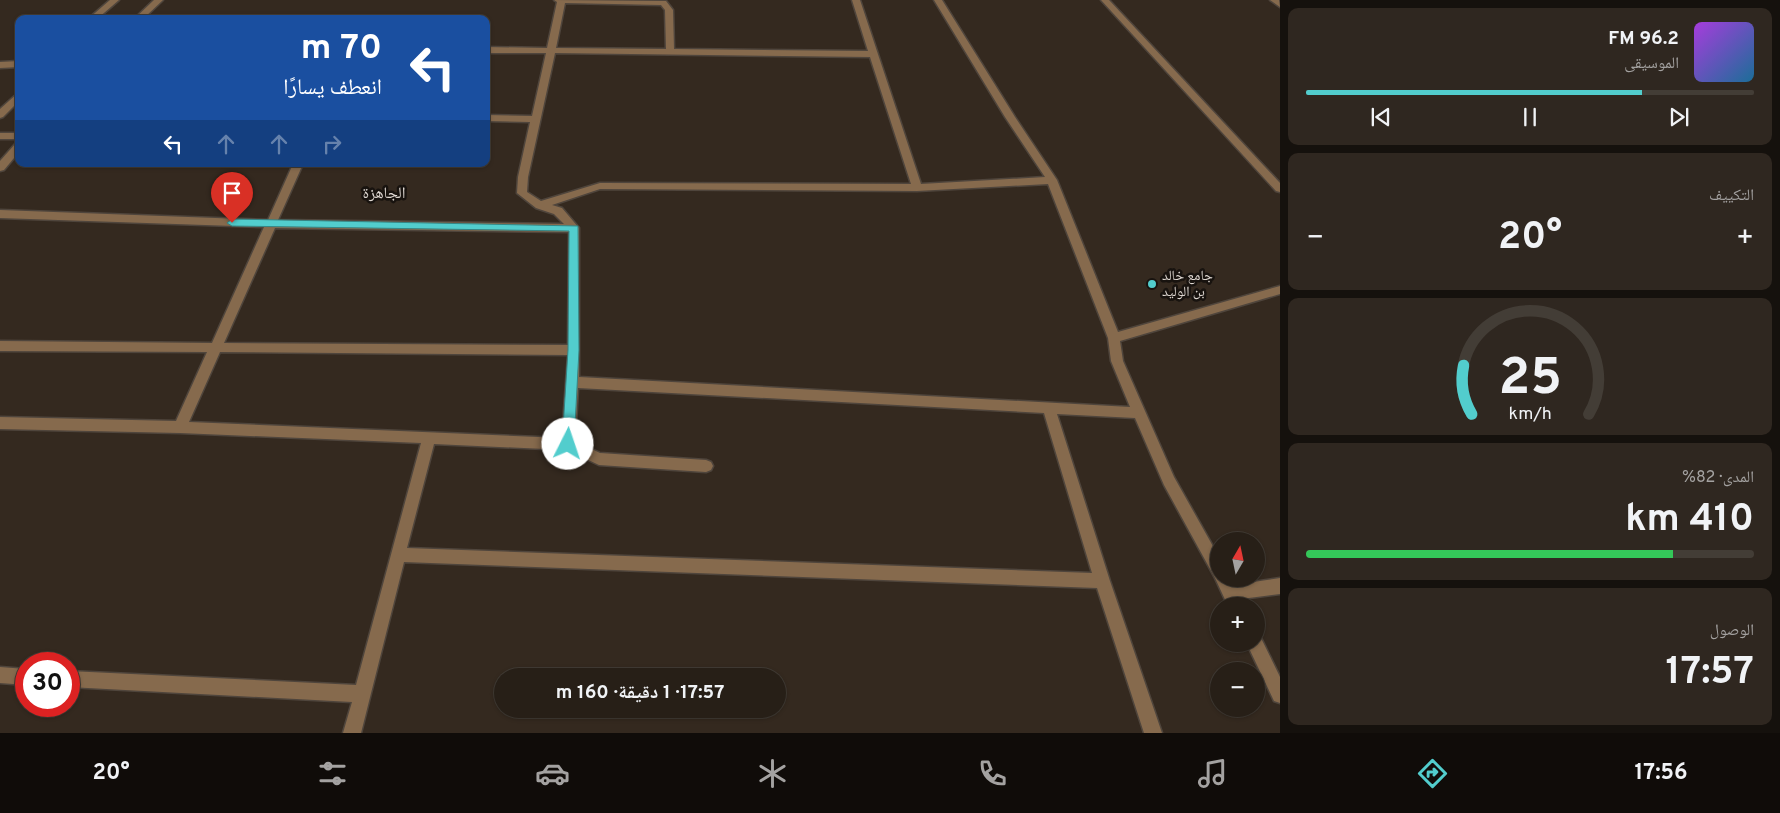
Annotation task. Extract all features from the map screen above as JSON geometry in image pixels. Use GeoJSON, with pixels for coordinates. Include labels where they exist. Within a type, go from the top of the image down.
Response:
{"type":"FeatureCollection","features":[{"type":"Feature","properties":{"kind":"street"},"geometry":{"type":"LineString","coordinates":[[97,15],[115,0]]}},
{"type":"Feature","properties":{"kind":"street"},"geometry":{"type":"LineString","coordinates":[[142,15],[159,0]]}},
{"type":"Feature","properties":{"kind":"street"},"geometry":{"type":"LineString","coordinates":[[568,444],[574,350],[574,228],[558,211],[540,205],[522,193],[561,0],[663,3],[669,10],[670,52]]}},
{"type":"Feature","properties":{"kind":"street"},"geometry":{"type":"LineString","coordinates":[[856,0],[917,188]]}},
{"type":"Feature","properties":{"kind":"street"},"geometry":{"type":"LineString","coordinates":[[938,0],[1010,117],[1052,180],[1114,338],[1118,361],[1169,481],[1210,556]]}},
{"type":"Feature","properties":{"kind":"street"},"geometry":{"type":"LineString","coordinates":[[1105,0],[1280,189]]}},
{"type":"Feature","properties":{"kind":"street"},"geometry":{"type":"LineString","coordinates":[[1274,0],[1280,5]]}},
{"type":"Feature","properties":{"kind":"street"},"geometry":{"type":"LineString","coordinates":[[490,50],[872,54]]}},
{"type":"Feature","properties":{"kind":"street"},"geometry":{"type":"LineString","coordinates":[[0,65],[15,64]]}},
{"type":"Feature","properties":{"kind":"street"},"geometry":{"type":"LineString","coordinates":[[0,115],[15,99]]}},
{"type":"Feature","properties":{"kind":"street"},"geometry":{"type":"LineString","coordinates":[[490,118],[536,119]]}},
{"type":"Feature","properties":{"kind":"street"},"geometry":{"type":"LineString","coordinates":[[0,136],[15,136]]}},
{"type":"Feature","properties":{"kind":"street"},"geometry":{"type":"LineString","coordinates":[[0,168],[15,150]]}},
{"type":"Feature","properties":{"kind":"street"},"geometry":{"type":"LineString","coordinates":[[180,427],[297,167]]}},
{"type":"Feature","properties":{"kind":"street"},"geometry":{"type":"LineString","coordinates":[[540,205],[600,186],[917,188],[1052,180]]}},
{"type":"Feature","properties":{"kind":"street"},"geometry":{"type":"LineString","coordinates":[[0,214],[96,219],[574,228]]}},
{"type":"Feature","properties":{"kind":"street"},"geometry":{"type":"LineString","coordinates":[[1114,338],[1280,290]]}},
{"type":"Feature","properties":{"kind":"street"},"geometry":{"type":"LineString","coordinates":[[0,346],[574,350]]}},
{"type":"Feature","properties":{"kind":"street"},"geometry":{"type":"LineString","coordinates":[[572,382],[1141,413]]}},
{"type":"Feature","properties":{"kind":"street"},"geometry":{"type":"LineString","coordinates":[[1049,408],[1102,581],[1153,733]]}},
{"type":"Feature","properties":{"kind":"street"},"geometry":{"type":"LineString","coordinates":[[0,423],[180,427],[568,444],[599,459],[706,466]]}},
{"type":"Feature","properties":{"kind":"street"},"geometry":{"type":"LineString","coordinates":[[352,733],[429,437]]}},
{"type":"Feature","properties":{"kind":"street"},"geometry":{"type":"LineString","coordinates":[[398,555],[1102,581]]}},
{"type":"Feature","properties":{"kind":"street"},"geometry":{"type":"LineString","coordinates":[[1243,597],[1280,586]]}},
{"type":"Feature","properties":{"kind":"street"},"geometry":{"type":"LineString","coordinates":[[1259,652],[1280,695]]}},
{"type":"Feature","properties":{"kind":"street"},"geometry":{"type":"LineString","coordinates":[[0,675],[15,676]]}},
{"type":"Feature","properties":{"kind":"street"},"geometry":{"type":"LineString","coordinates":[[80,680],[362,694]]}},
{"type":"Feature","properties":{"kind":"place","name":"جامع خالد بن الوليد"},"geometry":{"type":"Point","coordinates":[1152,284]}},
{"type":"Feature","properties":{"kind":"district","name":"الجاهزة"},"geometry":{"type":"Point","coordinates":[384,194]}},
{"type":"Feature","properties":{"kind":"route"},"geometry":{"type":"LineString","coordinates":[[232,223],[574,228],[574,350],[568,444]]}}]}
